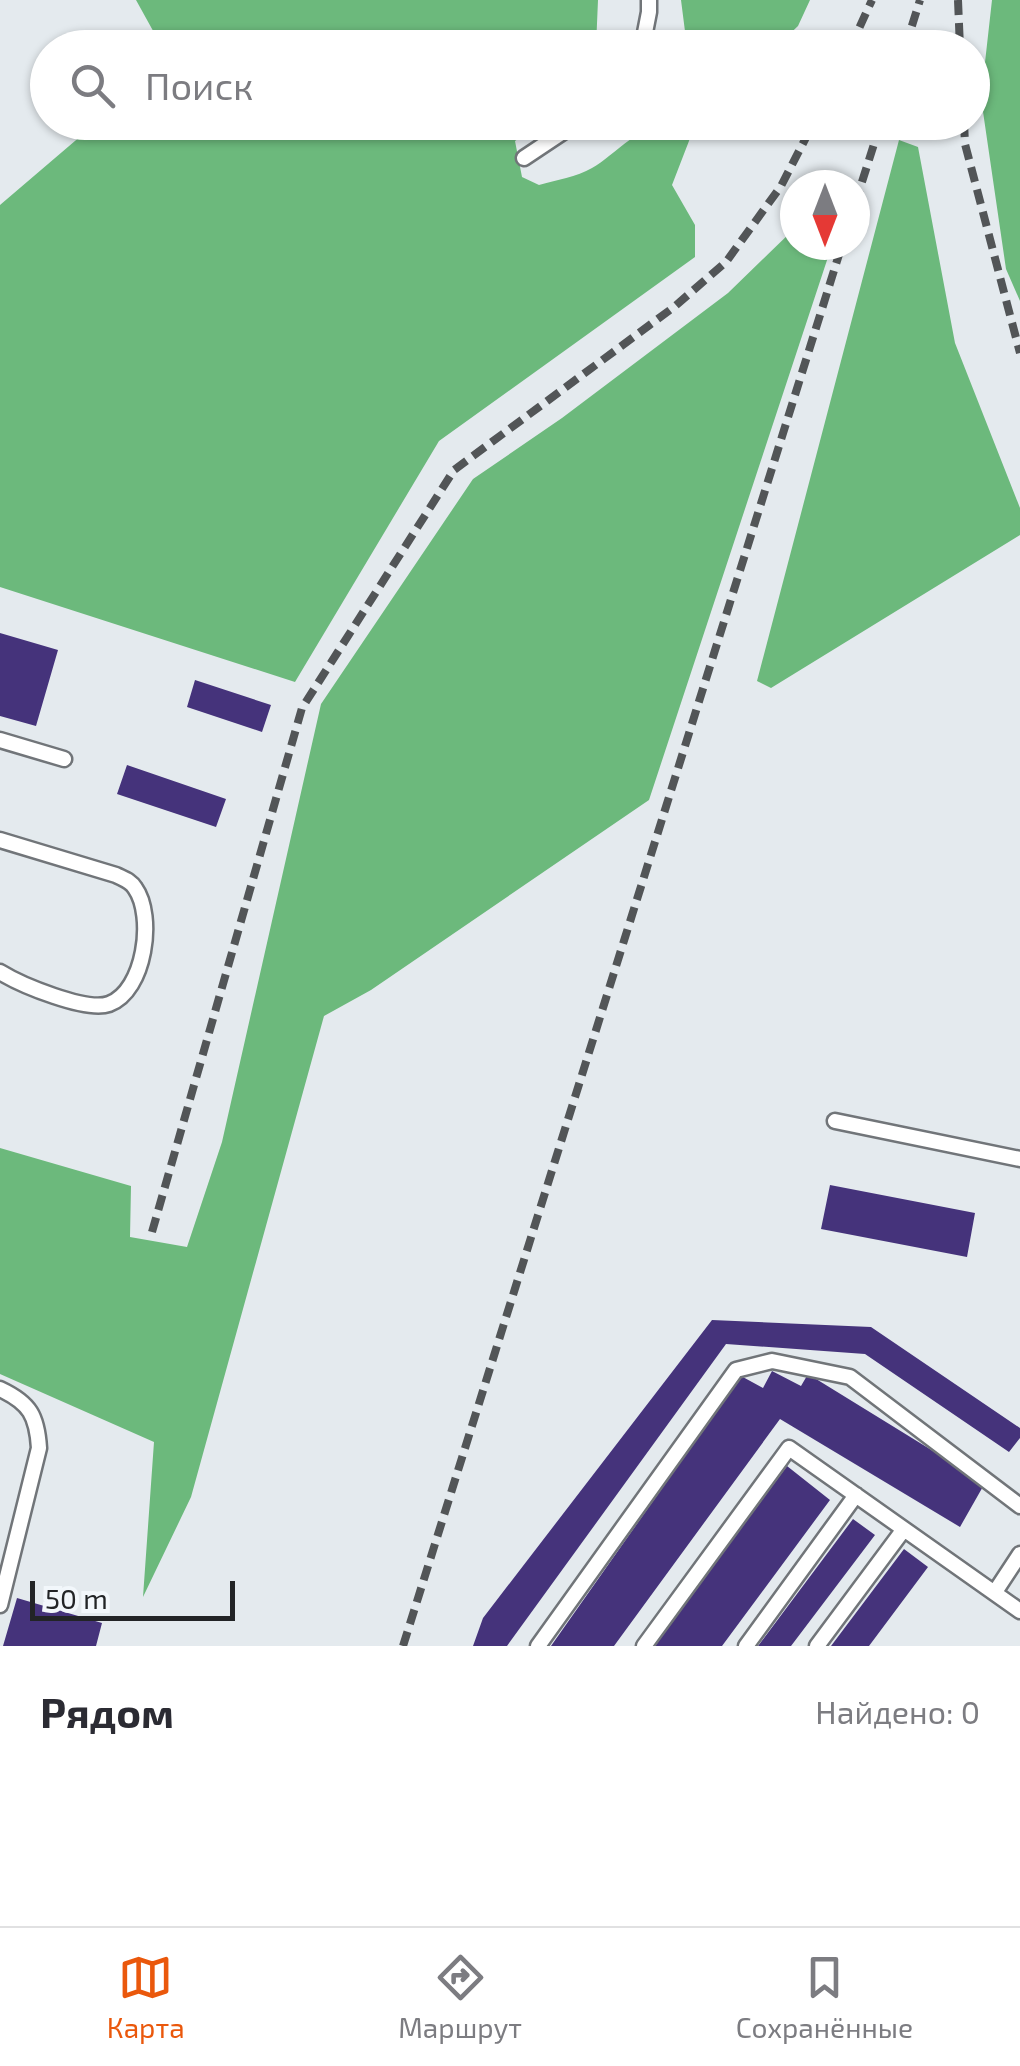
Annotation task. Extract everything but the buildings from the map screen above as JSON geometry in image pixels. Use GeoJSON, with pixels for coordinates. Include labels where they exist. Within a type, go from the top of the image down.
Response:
{"type":"FeatureCollection","features":[{"type":"Feature","properties":{"kind":"lane"},"geometry":{"type":"LineString","coordinates":[[646,30],[648,0]]}},
{"type":"Feature","properties":{"kind":"lane"},"geometry":{"type":"LineString","coordinates":[[524,158],[551,140]]}},
{"type":"Feature","properties":{"kind":"lane"},"geometry":{"type":"LineString","coordinates":[[0,740],[64,759]]}},
{"type":"Feature","properties":{"kind":"lane"},"geometry":{"type":"LineString","coordinates":[[0,840],[133,883],[142,901],[146,942],[134,979],[114,1002],[98,1006],[21,985],[0,972]]}},
{"type":"Feature","properties":{"kind":"lane"},"geometry":{"type":"LineString","coordinates":[[836,1120],[1020,1159]]}},
{"type":"Feature","properties":{"kind":"lane"},"geometry":{"type":"LineString","coordinates":[[538,1646],[736,1370],[772,1360],[850,1376],[1020,1506]]}},
{"type":"Feature","properties":{"kind":"lane"},"geometry":{"type":"LineString","coordinates":[[0,1390],[22,1399],[38,1424],[40,1448],[0,1605]]}},
{"type":"Feature","properties":{"kind":"lane"},"geometry":{"type":"LineString","coordinates":[[644,1646],[789,1448],[1020,1611]]}},
{"type":"Feature","properties":{"kind":"lane"},"geometry":{"type":"LineString","coordinates":[[746,1646],[856,1496]]}},
{"type":"Feature","properties":{"kind":"lane"},"geometry":{"type":"LineString","coordinates":[[816,1646],[904,1529]]}},
{"type":"Feature","properties":{"kind":"lane"},"geometry":{"type":"LineString","coordinates":[[994,1592],[1020,1554]]}},
{"type":"Feature","properties":{"kind":"green space"},"geometry":{"type":"Polygon","coordinates":[[[136,0],[598,0],[597,30],[153,30],[136,0]]]}},
{"type":"Feature","properties":{"kind":"green space"},"geometry":{"type":"Polygon","coordinates":[[[681,0],[810,0],[794,30],[685,30],[681,0]]]}},
{"type":"Feature","properties":{"kind":"green space"},"geometry":{"type":"Polygon","coordinates":[[[992,0],[1020,0],[1020,301],[1006,269],[987,140],[992,0]]]}},
{"type":"Feature","properties":{"kind":"green space"},"geometry":{"type":"Polygon","coordinates":[[[76,140],[516,140],[522,177],[539,185],[586,171],[630,140],[689,140],[672,185],[695,225],[695,257],[439,441],[295,682],[0,587],[0,205],[76,140]]]}},
{"type":"Feature","properties":{"kind":"green space"},"geometry":{"type":"Polygon","coordinates":[[[899,140],[918,147],[955,343],[1020,508],[1020,535],[771,688],[757,681],[899,140]]]}},
{"type":"Feature","properties":{"kind":"green space"},"geometry":{"type":"Polygon","coordinates":[[[780,243],[780,260],[827,260],[649,800],[371,990],[324,1016],[191,1497],[143,1597],[154,1442],[0,1374],[0,1148],[131,1186],[130,1237],[187,1247],[222,1142],[321,704],[473,479],[562,418],[728,293],[780,243]]]}},
{"type":"Feature","properties":{"kind":"railway"},"geometry":{"type":"LineString","coordinates":[[858,30],[872,0]]}},
{"type":"Feature","properties":{"kind":"railway"},"geometry":{"type":"LineString","coordinates":[[911,30],[920,0]]}},
{"type":"Feature","properties":{"kind":"railway"},"geometry":{"type":"LineString","coordinates":[[958,0],[959,30]]}},
{"type":"Feature","properties":{"kind":"railway"},"geometry":{"type":"LineString","coordinates":[[152,1232],[302,708],[454,470],[674,307],[726,262],[781,186],[805,140]]}},
{"type":"Feature","properties":{"kind":"railway"},"geometry":{"type":"LineString","coordinates":[[866,170],[875,140]]}},
{"type":"Feature","properties":{"kind":"railway"},"geometry":{"type":"LineString","coordinates":[[965,140],[1020,353]]}},
{"type":"Feature","properties":{"kind":"railway"},"geometry":{"type":"LineString","coordinates":[[403,1646],[837,260]]}}]}
